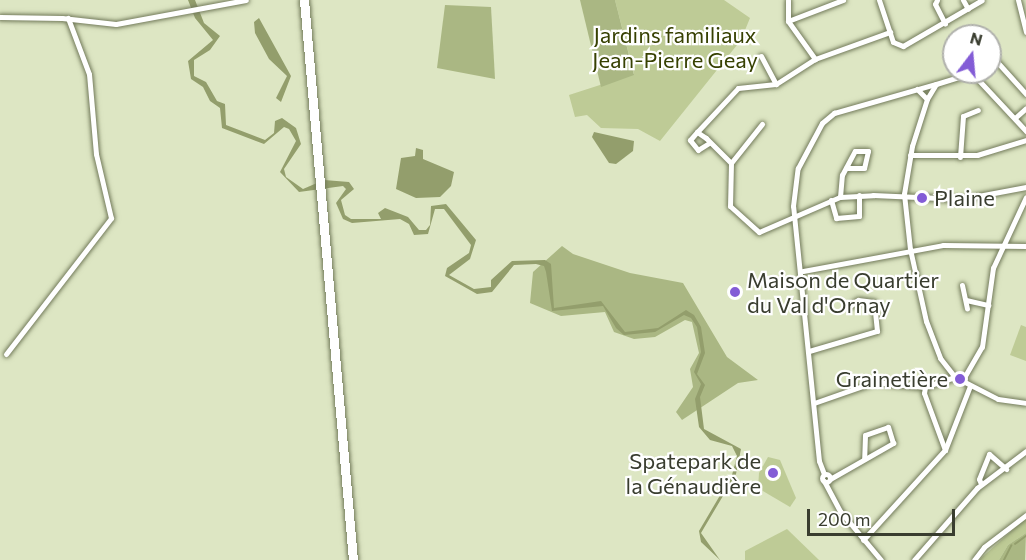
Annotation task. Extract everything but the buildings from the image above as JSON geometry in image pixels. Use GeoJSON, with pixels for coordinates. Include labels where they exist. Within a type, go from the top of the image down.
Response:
{"type":"FeatureCollection","features":[{"type":"Feature","properties":{"kind":"main road"},"geometry":{"type":"LineString","coordinates":[[304,0],[353,560]]}},
{"type":"Feature","properties":{"kind":"street"},"geometry":{"type":"LineString","coordinates":[[0,17],[68,18],[116,24],[192,12],[246,0]]}},
{"type":"Feature","properties":{"kind":"street"},"geometry":{"type":"LineString","coordinates":[[788,0],[788,21],[815,58]]}},
{"type":"Feature","properties":{"kind":"street"},"geometry":{"type":"LineString","coordinates":[[788,21],[829,3],[843,0]]}},
{"type":"Feature","properties":{"kind":"street"},"geometry":{"type":"LineString","coordinates":[[879,0],[893,42],[903,46],[942,26]]}},
{"type":"Feature","properties":{"kind":"street"},"geometry":{"type":"LineString","coordinates":[[937,0],[935,4],[945,24],[982,0]]}},
{"type":"Feature","properties":{"kind":"street"},"geometry":{"type":"LineString","coordinates":[[963,0],[968,9]]}},
{"type":"Feature","properties":{"kind":"street"},"geometry":{"type":"LineString","coordinates":[[1018,0],[1026,32]]}},
{"type":"Feature","properties":{"kind":"street"},"geometry":{"type":"LineString","coordinates":[[6,354],[111,218],[96,154],[91,85],[68,18]]}},
{"type":"Feature","properties":{"kind":"street"},"geometry":{"type":"LineString","coordinates":[[710,143],[694,149],[690,140],[738,88],[776,84],[815,58],[890,32]]}},
{"type":"Feature","properties":{"kind":"street"},"geometry":{"type":"LineString","coordinates":[[760,56],[776,84]]}},
{"type":"Feature","properties":{"kind":"street"},"geometry":{"type":"LineString","coordinates":[[1002,67],[1026,94]]}},
{"type":"Feature","properties":{"kind":"street"},"geometry":{"type":"LineString","coordinates":[[881,560],[863,540],[830,495],[827,478],[819,461],[803,271],[793,188],[798,168],[822,123],[834,113],[942,82]]}},
{"type":"Feature","properties":{"kind":"street"},"geometry":{"type":"LineString","coordinates":[[936,84],[927,99],[910,155],[905,197],[910,249],[932,339],[955,377],[998,399],[1026,404]]}},
{"type":"Feature","properties":{"kind":"street"},"geometry":{"type":"LineString","coordinates":[[983,84],[1016,117],[1026,131]]}},
{"type":"Feature","properties":{"kind":"street"},"geometry":{"type":"LineString","coordinates":[[918,89],[927,99]]}},
{"type":"Feature","properties":{"kind":"street"},"geometry":{"type":"LineString","coordinates":[[1016,117],[1026,108]]}},
{"type":"Feature","properties":{"kind":"street"},"geometry":{"type":"LineString","coordinates":[[960,157],[963,116],[978,110]]}},
{"type":"Feature","properties":{"kind":"street"},"geometry":{"type":"LineString","coordinates":[[762,124],[731,163],[730,206],[749,226],[759,232],[795,214],[840,197],[859,195],[962,199],[1026,187]]}},
{"type":"Feature","properties":{"kind":"street"},"geometry":{"type":"LineString","coordinates":[[697,132],[731,163]]}},
{"type":"Feature","properties":{"kind":"street"},"geometry":{"type":"LineString","coordinates":[[910,155],[960,157],[1026,140]]}},
{"type":"Feature","properties":{"kind":"street"},"geometry":{"type":"LineString","coordinates":[[840,197],[846,168],[855,151],[866,149],[864,168],[846,168]]}},
{"type":"Feature","properties":{"kind":"street"},"geometry":{"type":"LineString","coordinates":[[831,200],[836,218],[859,216],[859,195]]}},
{"type":"Feature","properties":{"kind":"street"},"geometry":{"type":"LineString","coordinates":[[962,381],[982,347],[993,268],[1026,197]]}},
{"type":"Feature","properties":{"kind":"street"},"geometry":{"type":"LineString","coordinates":[[803,271],[910,249],[966,243],[1026,246]]}},
{"type":"Feature","properties":{"kind":"street"},"geometry":{"type":"LineString","coordinates":[[962,285],[967,308]]}},
{"type":"Feature","properties":{"kind":"street"},"geometry":{"type":"LineString","coordinates":[[809,351],[878,332],[874,302],[858,300],[850,306]]}},
{"type":"Feature","properties":{"kind":"street"},"geometry":{"type":"LineString","coordinates":[[966,300],[988,305]]}},
{"type":"Feature","properties":{"kind":"street"},"geometry":{"type":"LineString","coordinates":[[814,403],[874,382],[925,387],[955,377]]}},
{"type":"Feature","properties":{"kind":"street"},"geometry":{"type":"LineString","coordinates":[[863,540],[945,450],[970,386]]}},
{"type":"Feature","properties":{"kind":"street"},"geometry":{"type":"LineString","coordinates":[[925,387],[945,450]]}},
{"type":"Feature","properties":{"kind":"street"},"geometry":{"type":"LineString","coordinates":[[827,478],[840,475],[893,442],[888,426],[865,435],[864,459]]}},
{"type":"Feature","properties":{"kind":"street"},"geometry":{"type":"LineString","coordinates":[[914,560],[981,484],[1006,469],[1026,451]]}},
{"type":"Feature","properties":{"kind":"street"},"geometry":{"type":"LineString","coordinates":[[981,484],[979,479],[989,454],[1006,469]]}},
{"type":"Feature","properties":{"kind":"street"},"geometry":{"type":"LineString","coordinates":[[974,560],[984,547],[1026,515]]}},
{"type":"Feature","properties":{"kind":"green space","name":"Jardins familiaux Jean-Pierre Geay"},"geometry":{"type":"Polygon","coordinates":[[[615,0],[724,0],[750,18],[741,40],[660,141],[638,129],[601,128],[587,115],[575,117],[569,95],[634,74],[615,0]]]}},
{"type":"Feature","properties":{"kind":"green space"},"geometry":{"type":"Polygon","coordinates":[[[1021,325],[1026,327],[1026,361],[1010,355],[1021,325]]]}},
{"type":"Feature","properties":{"kind":"green space"},"geometry":{"type":"Polygon","coordinates":[[[768,457],[780,460],[796,498],[790,507],[758,488],[759,473],[768,457]]]}},
{"type":"Feature","properties":{"kind":"green space"},"geometry":{"type":"Polygon","coordinates":[[[1026,518],[1026,533],[1008,545],[999,560],[979,560],[1026,518]]]}},
{"type":"Feature","properties":{"kind":"green space"},"geometry":{"type":"Polygon","coordinates":[[[787,529],[819,560],[745,560],[745,551],[787,529]]]}},
{"type":"Feature","properties":{"kind":"shaded area"},"geometry":{"type":"Polygon","coordinates":[[[188,0],[195,0],[204,23],[220,36],[210,50],[194,60],[194,76],[206,82],[217,101],[225,104],[226,125],[265,140],[274,133],[275,121],[282,118],[296,128],[301,144],[284,169],[286,177],[303,189],[324,180],[349,182],[354,189],[341,200],[345,215],[351,219],[381,219],[378,213],[385,208],[408,217],[419,230],[426,230],[430,225],[431,206],[446,204],[476,240],[470,259],[449,275],[474,289],[491,287],[491,280],[512,261],[545,260],[551,264],[554,308],[601,301],[625,332],[658,328],[686,310],[694,315],[701,327],[705,353],[697,374],[705,385],[700,397],[704,429],[741,449],[736,474],[701,533],[720,560],[701,542],[699,531],[732,475],[737,456],[732,446],[710,440],[699,427],[695,399],[701,384],[694,372],[701,352],[697,327],[691,318],[684,315],[655,332],[624,335],[616,328],[603,306],[552,311],[544,266],[536,264],[514,265],[492,292],[477,294],[445,276],[447,268],[469,253],[471,245],[444,209],[435,209],[428,234],[414,235],[409,224],[400,219],[352,223],[343,219],[336,203],[346,189],[343,186],[299,192],[280,172],[296,141],[289,129],[284,127],[264,144],[222,128],[220,108],[210,101],[203,87],[191,79],[188,61],[213,40],[195,18],[188,0]]]}},
{"type":"Feature","properties":{"kind":"shaded area"},"geometry":{"type":"Polygon","coordinates":[[[580,0],[615,0],[634,75],[601,87],[580,0]]]}},
{"type":"Feature","properties":{"kind":"shaded area"},"geometry":{"type":"Polygon","coordinates":[[[445,5],[491,7],[495,79],[437,68],[445,5]]]}},
{"type":"Feature","properties":{"kind":"shaded area"},"geometry":{"type":"Polygon","coordinates":[[[259,18],[291,76],[281,102],[276,98],[287,76],[269,59],[255,33],[254,22],[259,18]]]}},
{"type":"Feature","properties":{"kind":"shaded area"},"geometry":{"type":"Polygon","coordinates":[[[594,132],[634,141],[633,151],[616,164],[609,163],[592,137],[594,132]]]}},
{"type":"Feature","properties":{"kind":"shaded area"},"geometry":{"type":"Polygon","coordinates":[[[416,148],[423,150],[423,159],[454,172],[451,186],[440,197],[416,198],[396,189],[401,158],[415,156],[416,148]]]}},
{"type":"Feature","properties":{"kind":"shaded area"},"geometry":{"type":"Polygon","coordinates":[[[562,246],[573,254],[630,273],[683,283],[727,357],[758,380],[738,383],[682,420],[676,412],[693,387],[690,369],[699,353],[692,322],[685,320],[655,337],[634,339],[614,332],[605,312],[561,316],[530,303],[533,272],[562,246]]]}},
{"type":"Feature","properties":{"kind":"shaded area"},"geometry":{"type":"Polygon","coordinates":[[[1026,533],[1025,560],[999,560],[1008,545],[1026,533]]]}},
{"type":"Feature","properties":{"kind":"waterway"},"geometry":{"type":"LineString","coordinates":[[1015,544],[1026,536]]}},
{"type":"Feature","properties":{"kind":"waterway"},"geometry":{"type":"LineString","coordinates":[[1004,560],[1011,546]]}},
{"type":"Feature","properties":{"kind":"place","name":"Plaine"},"geometry":{"type":"Point","coordinates":[922,198]}},
{"type":"Feature","properties":{"kind":"place","name":"Maison de Quartier du Val d'Ornay"},"geometry":{"type":"Point","coordinates":[735,292]}},
{"type":"Feature","properties":{"kind":"place","name":"Grainetière"},"geometry":{"type":"Point","coordinates":[960,379]}},
{"type":"Feature","properties":{"kind":"place","name":"Spatepark de la Génaudière"},"geometry":{"type":"Point","coordinates":[773,473]}}]}
